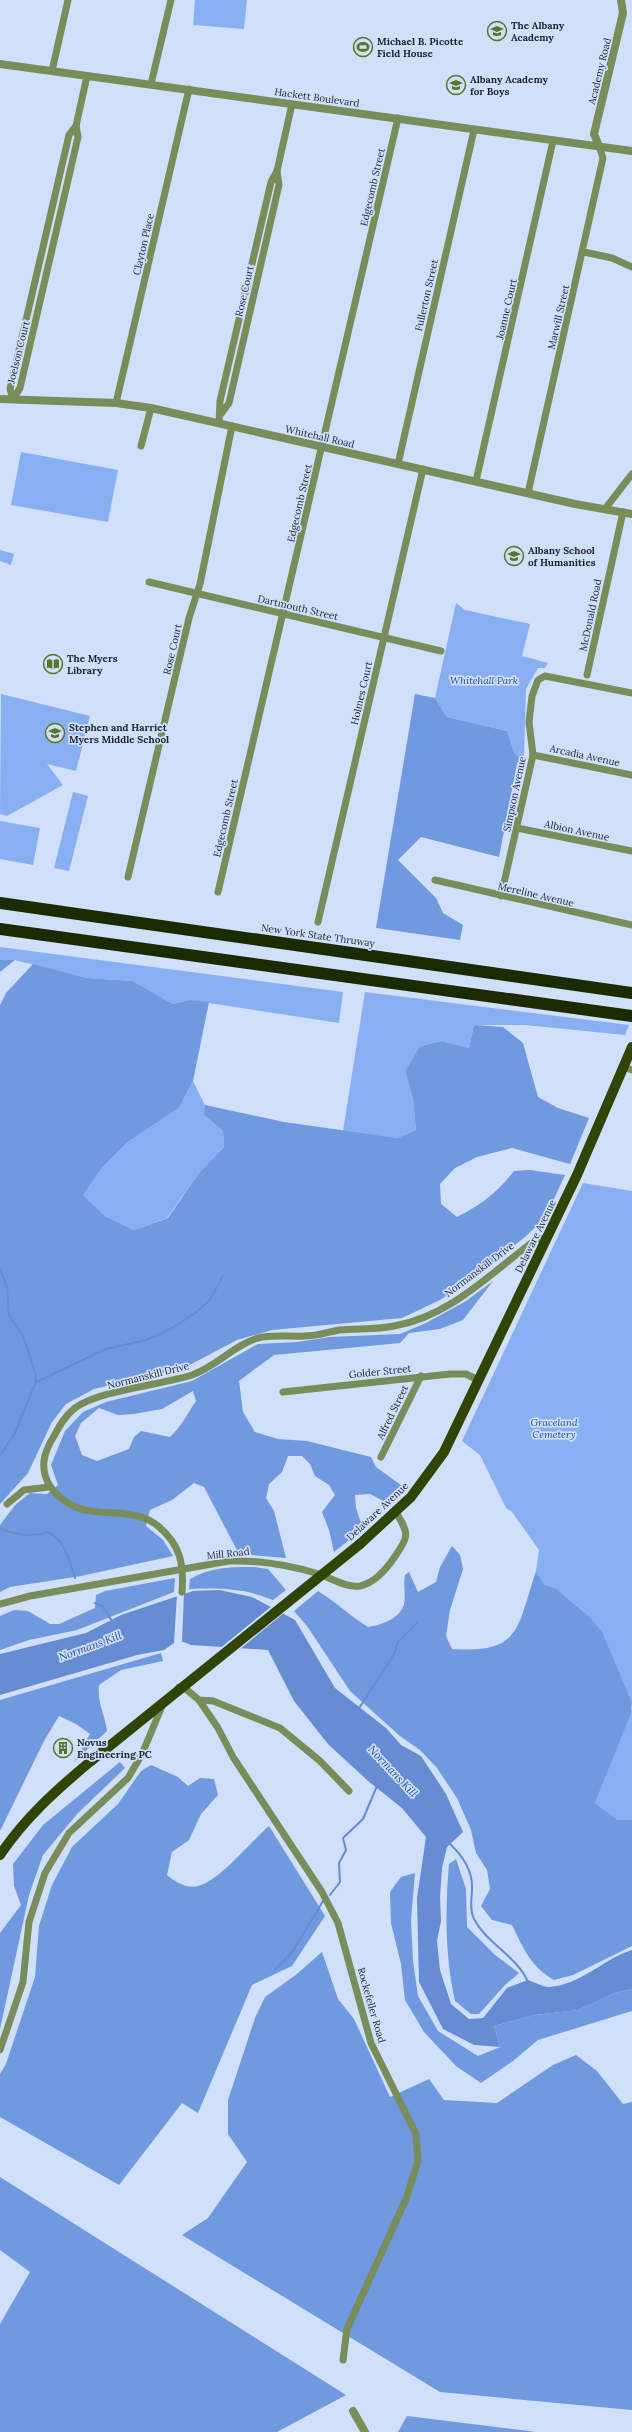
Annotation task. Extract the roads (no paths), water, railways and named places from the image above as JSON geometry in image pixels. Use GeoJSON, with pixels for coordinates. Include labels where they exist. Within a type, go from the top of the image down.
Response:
{"type":"FeatureCollection","features":[{"type":"Feature","properties":{"kind":"highway","name":"New York State Thruway"},"geometry":{"type":"LineString","coordinates":[[0,903],[632,993]]}},
{"type":"Feature","properties":{"kind":"highway"},"geometry":{"type":"LineString","coordinates":[[0,930],[632,1016]]}},
{"type":"Feature","properties":{"kind":"main road","name":"Delaware Avenue"},"geometry":{"type":"LineString","coordinates":[[0,1855],[22,1825],[42,1803],[360,1544],[419,1489],[438,1462],[548,1237],[628,1068],[632,1047]]}},
{"type":"Feature","properties":{"kind":"street"},"geometry":{"type":"LineString","coordinates":[[52,71],[68,0]]}},
{"type":"Feature","properties":{"kind":"street"},"geometry":{"type":"LineString","coordinates":[[151,84],[171,0]]}},
{"type":"Feature","properties":{"kind":"street","name":"Academy Road"},"geometry":{"type":"LineString","coordinates":[[599,146],[594,134],[622,16],[621,0]]}},
{"type":"Feature","properties":{"kind":"street","name":"Hackett Boulevard"},"geometry":{"type":"LineString","coordinates":[[0,64],[632,151]]}},
{"type":"Feature","properties":{"kind":"street","name":"Joelson Court"},"geometry":{"type":"LineString","coordinates":[[13,399],[20,388],[35,325],[78,137],[76,126],[88,76]]}},
{"type":"Feature","properties":{"kind":"street","name":"Clayton Place"},"geometry":{"type":"LineString","coordinates":[[116,403],[189,89]]}},
{"type":"Feature","properties":{"kind":"street","name":"Rose Court"},"geometry":{"type":"LineString","coordinates":[[219,423],[221,414],[220,401],[271,182],[277,171],[292,104]]}},
{"type":"Feature","properties":{"kind":"street","name":"Edgecomb Street"},"geometry":{"type":"LineString","coordinates":[[218,892],[284,614],[398,118]]}},
{"type":"Feature","properties":{"kind":"street","name":"Joelson Court"},"geometry":{"type":"LineString","coordinates":[[13,399],[10,389],[69,135],[76,126]]}},
{"type":"Feature","properties":{"kind":"street","name":"Fullerton Street"},"geometry":{"type":"LineString","coordinates":[[398,464],[474,130]]}},
{"type":"Feature","properties":{"kind":"street","name":"Joanne Court"},"geometry":{"type":"LineString","coordinates":[[476,481],[553,141]]}},
{"type":"Feature","properties":{"kind":"street","name":"Marwill Street"},"geometry":{"type":"LineString","coordinates":[[528,493],[584,252],[604,158],[599,146]]}},
{"type":"Feature","properties":{"kind":"street"},"geometry":{"type":"LineString","coordinates":[[55,195],[64,197]]}},
{"type":"Feature","properties":{"kind":"street"},"geometry":{"type":"LineString","coordinates":[[584,252],[612,258],[632,267]]}},
{"type":"Feature","properties":{"kind":"street"},"geometry":{"type":"LineString","coordinates":[[40,262],[49,264]]}},
{"type":"Feature","properties":{"kind":"street"},"geometry":{"type":"LineString","coordinates":[[26,323],[35,325]]}},
{"type":"Feature","properties":{"kind":"street","name":"Whitehall Road"},"geometry":{"type":"LineString","coordinates":[[0,399],[116,403],[151,408],[528,493],[632,514]]}},
{"type":"Feature","properties":{"kind":"street"},"geometry":{"type":"LineString","coordinates":[[141,446],[151,408]]}},
{"type":"Feature","properties":{"kind":"street","name":"Rose Court"},"geometry":{"type":"LineString","coordinates":[[128,877],[196,593],[200,584],[232,426]]}},
{"type":"Feature","properties":{"kind":"street","name":"Holmes Court"},"geometry":{"type":"LineString","coordinates":[[318,922],[423,469]]}},
{"type":"Feature","properties":{"kind":"street"},"geometry":{"type":"LineString","coordinates":[[605,509],[632,474]]}},
{"type":"Feature","properties":{"kind":"street","name":"McDonald Road"},"geometry":{"type":"LineString","coordinates":[[587,675],[623,512]]}},
{"type":"Feature","properties":{"kind":"street","name":"Dartmouth Street"},"geometry":{"type":"LineString","coordinates":[[149,582],[441,651]]}},
{"type":"Feature","properties":{"kind":"street","name":"Simpson Avenue"},"geometry":{"type":"LineString","coordinates":[[501,896],[533,755],[530,745],[530,712],[538,680],[545,676],[632,693]]}},
{"type":"Feature","properties":{"kind":"street","name":"Arcadia Avenue"},"geometry":{"type":"LineString","coordinates":[[533,755],[632,775]]}},
{"type":"Feature","properties":{"kind":"street","name":"Albion Avenue"},"geometry":{"type":"LineString","coordinates":[[517,828],[632,851]]}},
{"type":"Feature","properties":{"kind":"street","name":"Mereline Avenue"},"geometry":{"type":"LineString","coordinates":[[435,880],[632,925]]}},
{"type":"Feature","properties":{"kind":"street","name":"Normanskill Drive"},"geometry":{"type":"LineString","coordinates":[[49,1487],[44,1466],[47,1449],[62,1422],[81,1405],[121,1392],[197,1373],[255,1339],[263,1337],[303,1336],[339,1330],[383,1328],[419,1319],[455,1302],[534,1241],[548,1237]]}},
{"type":"Feature","properties":{"kind":"street","name":"Golder Street"},"geometry":{"type":"LineString","coordinates":[[283,1392],[421,1376],[458,1374],[478,1380]]}},
{"type":"Feature","properties":{"kind":"street","name":"Alfred Street"},"geometry":{"type":"LineString","coordinates":[[381,1457],[421,1376]]}},
{"type":"Feature","properties":{"kind":"street"},"geometry":{"type":"LineString","coordinates":[[7,1504],[16,1494],[24,1490],[49,1487],[67,1503],[77,1508],[93,1512],[136,1516],[152,1521],[163,1530],[175,1546],[184,1569],[182,1592]]}},
{"type":"Feature","properties":{"kind":"street","name":"Mill Road"},"geometry":{"type":"LineString","coordinates":[[0,1604],[30,1596],[229,1561],[254,1560],[318,1574],[350,1586],[359,1586],[368,1583],[383,1571],[406,1541],[406,1529],[396,1512]]}},
{"type":"Feature","properties":{"kind":"street","name":"Rockefeller Road"},"geometry":{"type":"LineString","coordinates":[[0,2050],[23,1982],[29,1922],[45,1873],[69,1833],[115,1792],[135,1767],[164,1701],[176,1688],[187,1690],[198,1700],[218,1728],[233,1757],[322,1892],[338,1923],[371,2043],[416,2134],[418,2161],[406,2199],[347,2329],[343,2360]]}},
{"type":"Feature","properties":{"kind":"street"},"geometry":{"type":"LineString","coordinates":[[198,1700],[213,1701],[280,1728],[320,1761],[349,1791]]}},
{"type":"Feature","properties":{"kind":"street"},"geometry":{"type":"LineString","coordinates":[[353,2411],[365,2432]]}},
{"type":"Feature","properties":{"kind":"water","name":"Normans Kill"},"geometry":{"type":"Polygon","coordinates":[[[219,1590],[252,1597],[295,1620],[335,1688],[386,1728],[401,1745],[421,1756],[446,1794],[463,1832],[447,1847],[442,1868],[440,1897],[441,1921],[437,1941],[440,1970],[451,2004],[469,2019],[483,2018],[507,1988],[528,1980],[547,1987],[571,1982],[611,1959],[632,1950],[632,1989],[615,1993],[578,2010],[535,2015],[494,2026],[500,2047],[474,2045],[443,2029],[419,1982],[417,1898],[426,1837],[402,1808],[368,1781],[328,1744],[294,1701],[268,1650],[191,1645],[184,1642],[174,1643],[164,1650],[137,1655],[0,1695],[0,1654],[86,1633],[121,1615],[193,1591],[219,1590]]]}},
{"type":"Feature","properties":{"kind":"waterway"},"geometry":{"type":"LineString","coordinates":[[0,1269],[7,1287],[9,1315],[23,1336],[35,1372],[36,1382],[14,1435],[0,1455]]}},
{"type":"Feature","properties":{"kind":"waterway"},"geometry":{"type":"LineString","coordinates":[[36,1382],[106,1349],[146,1340],[167,1331],[194,1314],[209,1301],[223,1276]]}},
{"type":"Feature","properties":{"kind":"waterway"},"geometry":{"type":"LineString","coordinates":[[0,1528],[12,1533],[24,1535],[36,1535],[48,1532],[63,1546],[69,1558],[75,1578]]}},
{"type":"Feature","properties":{"kind":"waterway"},"geometry":{"type":"LineString","coordinates":[[95,1603],[103,1607],[112,1621]]}},
{"type":"Feature","properties":{"kind":"waterway"},"geometry":{"type":"LineString","coordinates":[[358,1710],[394,1654],[398,1642],[418,1622]]}},
{"type":"Feature","properties":{"kind":"waterway"},"geometry":{"type":"LineString","coordinates":[[330,1895],[340,1882],[339,1863],[346,1850],[343,1838],[363,1819],[377,1786]]}},
{"type":"Feature","properties":{"kind":"waterway"},"geometry":{"type":"LineString","coordinates":[[449,1843],[466,1863],[471,1875],[471,1908],[474,1919],[486,1936],[517,1965],[528,1982]]}},
{"type":"Feature","properties":{"kind":"waterway"},"geometry":{"type":"LineString","coordinates":[[275,1970],[293,1951],[323,1901]]}},
{"type":"Feature","properties":{"kind":"place","name":"The Albany Academy"},"geometry":{"type":"Point","coordinates":[497,31]}},
{"type":"Feature","properties":{"kind":"place","name":"Michael B. Picotte Field House"},"geometry":{"type":"Point","coordinates":[363,47]}},
{"type":"Feature","properties":{"kind":"place","name":"Albany Academy for Boys"},"geometry":{"type":"Point","coordinates":[456,85]}},
{"type":"Feature","properties":{"kind":"place","name":"Albany School of Humanities"},"geometry":{"type":"Point","coordinates":[514,556]}},
{"type":"Feature","properties":{"kind":"place","name":"The Myers Library"},"geometry":{"type":"Point","coordinates":[53,664]}},
{"type":"Feature","properties":{"kind":"place","name":"Stephen and Harriet Myers Middle School"},"geometry":{"type":"Point","coordinates":[55,733]}},
{"type":"Feature","properties":{"kind":"place","name":"Novus Engineering PC"},"geometry":{"type":"Point","coordinates":[63,1748]}},
{"type":"Feature","properties":{"kind":"park label","name":"Whitehall Park"},"geometry":{"type":"Point","coordinates":[484,680]}},
{"type":"Feature","properties":{"kind":"park label","name":"Graceland Cemetery"},"geometry":{"type":"Point","coordinates":[554,1428]}}]}
